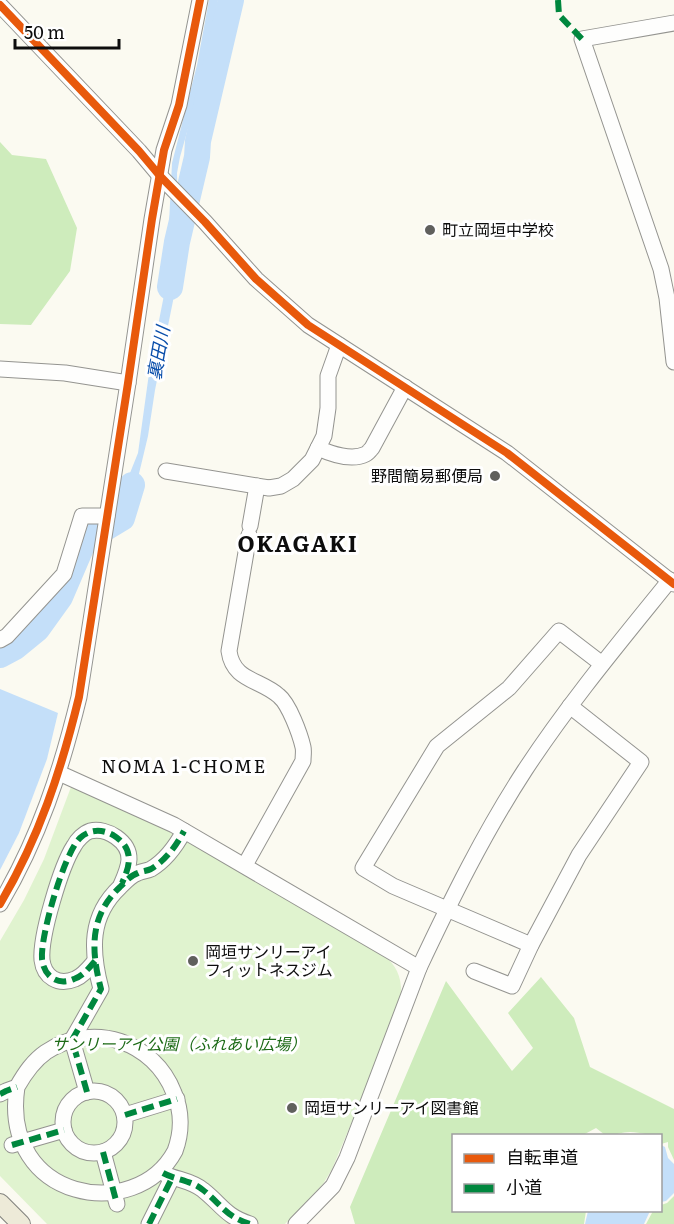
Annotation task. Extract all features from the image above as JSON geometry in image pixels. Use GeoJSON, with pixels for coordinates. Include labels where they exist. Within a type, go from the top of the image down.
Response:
{"type":"FeatureCollection","features":[{"type":"Feature","properties":{"kind":"main road"},"geometry":{"type":"LineString","coordinates":[[0,1203],[21,1224]]}},
{"type":"Feature","properties":{"kind":"street"},"geometry":{"type":"LineString","coordinates":[[0,904],[29,851],[48,806],[79,697],[159,176],[179,105],[200,0]]}},
{"type":"Feature","properties":{"kind":"street"},"geometry":{"type":"LineString","coordinates":[[0,5],[256,279],[308,326],[507,453],[672,582],[602,664],[570,706],[525,770],[480,846],[447,909],[420,968],[347,1158],[333,1186],[296,1224]]}},
{"type":"Feature","properties":{"kind":"street"},"geometry":{"type":"LineString","coordinates":[[674,23],[582,39],[662,269],[674,362]]}},
{"type":"Feature","properties":{"kind":"street"},"geometry":{"type":"LineString","coordinates":[[166,471],[269,488],[281,486],[293,479],[312,460],[324,436],[328,408],[328,376],[339,345]]}},
{"type":"Feature","properties":{"kind":"street"},"geometry":{"type":"LineString","coordinates":[[0,369],[65,373],[128,383]]}},
{"type":"Feature","properties":{"kind":"street"},"geometry":{"type":"LineString","coordinates":[[318,448],[351,457],[366,454],[372,448],[405,387]]}},
{"type":"Feature","properties":{"kind":"street"},"geometry":{"type":"LineString","coordinates":[[244,865],[303,761],[303,748],[288,708],[279,696],[247,678],[238,670],[231,662],[229,651],[256,486]]}},
{"type":"Feature","properties":{"kind":"street"},"geometry":{"type":"LineString","coordinates":[[0,640],[7,636],[64,574],[82,516],[107,516]]}},
{"type":"Feature","properties":{"kind":"street"},"geometry":{"type":"LineString","coordinates":[[531,945],[393,886],[363,868],[437,746],[509,688],[559,631],[602,664]]}},
{"type":"Feature","properties":{"kind":"street"},"geometry":{"type":"LineString","coordinates":[[474,971],[512,986],[579,855],[641,762],[570,706]]}},
{"type":"Feature","properties":{"kind":"street"},"geometry":{"type":"LineString","coordinates":[[59,773],[184,831],[420,968]]}},
{"type":"Feature","properties":{"kind":"street"},"geometry":{"type":"LineString","coordinates":[[95,961],[74,980],[62,982],[50,977],[42,958],[54,895],[74,845],[80,837],[89,831],[109,832],[125,846],[130,861],[120,887]]}},
{"type":"Feature","properties":{"kind":"street"},"geometry":{"type":"LineString","coordinates":[[87,1092],[72,1040],[101,989],[94,947],[99,917],[105,903],[120,887],[138,873],[150,870],[171,853],[184,831]]}},
{"type":"Feature","properties":{"kind":"street"},"geometry":{"type":"LineString","coordinates":[[41,1188],[23,1169],[12,1145],[10,1133],[10,1110],[17,1087],[24,1074],[51,1049],[72,1040],[88,1037],[121,1041],[137,1048],[162,1070],[177,1100],[180,1125],[178,1138],[149,1224]]}},
{"type":"Feature","properties":{"kind":"street"},"geometry":{"type":"LineString","coordinates":[[0,1094],[17,1087]]}},
{"type":"Feature","properties":{"kind":"street"},"geometry":{"type":"LineString","coordinates":[[97,1091],[115,1098],[125,1115],[126,1123],[121,1138],[117,1144],[103,1152],[87,1152],[79,1149],[72,1144],[64,1130],[63,1122],[68,1106],[72,1100],[87,1092],[97,1091]]}},
{"type":"Feature","properties":{"kind":"street"},"geometry":{"type":"LineString","coordinates":[[125,1115],[177,1100]]}},
{"type":"Feature","properties":{"kind":"street"},"geometry":{"type":"LineString","coordinates":[[12,1145],[64,1130]]}},
{"type":"Feature","properties":{"kind":"street"},"geometry":{"type":"LineString","coordinates":[[103,1152],[117,1204]]}},
{"type":"Feature","properties":{"kind":"street"},"geometry":{"type":"LineString","coordinates":[[97,1207],[117,1204],[142,1193],[167,1175],[191,1183],[202,1190],[227,1214],[250,1224]]}},
{"type":"Feature","properties":{"kind":"green space"},"geometry":{"type":"Polygon","coordinates":[[[0,142],[12,155],[46,159],[77,228],[70,271],[31,325],[0,324],[0,142]]]}},
{"type":"Feature","properties":{"kind":"green space","name":"サンリーアイ公園（ふれあい広場）"},"geometry":{"type":"Polygon","coordinates":[[[71,787],[159,826],[191,844],[383,955],[398,973],[401,997],[332,1169],[323,1184],[285,1224],[47,1224],[0,1176],[0,941],[44,859],[71,787]]]}},
{"type":"Feature","properties":{"kind":"green space"},"geometry":{"type":"Polygon","coordinates":[[[541,977],[574,1018],[590,1067],[674,1109],[674,1160],[668,1142],[662,1144],[662,1134],[630,1132],[604,1134],[596,1128],[585,1134],[452,1134],[452,1212],[586,1212],[584,1224],[355,1224],[350,1207],[446,981],[512,1071],[533,1048],[508,1013],[541,977]]]}},
{"type":"Feature","properties":{"kind":"green space"},"geometry":{"type":"Polygon","coordinates":[[[674,1196],[674,1224],[646,1224],[652,1212],[662,1212],[662,1205],[674,1196]]]}},
{"type":"Feature","properties":{"kind":"water","name":"裏田川"},"geometry":{"type":"Polygon","coordinates":[[[209,0],[218,0],[207,61],[177,173],[178,218],[173,301],[148,436],[132,503],[126,514],[96,532],[87,543],[71,590],[57,607],[36,625],[15,649],[0,658],[0,650],[8,645],[59,591],[68,575],[81,540],[121,508],[138,453],[150,366],[166,285],[172,163],[197,65],[209,0]]]}},
{"type":"Feature","properties":{"kind":"water"},"geometry":{"type":"Polygon","coordinates":[[[0,689],[58,713],[47,759],[19,833],[0,870],[0,689]]]}},
{"type":"Feature","properties":{"kind":"water"},"geometry":{"type":"Polygon","coordinates":[[[662,1146],[674,1164],[674,1193],[662,1202],[662,1146]]]}},
{"type":"Feature","properties":{"kind":"water"},"geometry":{"type":"Polygon","coordinates":[[[588,1212],[650,1212],[644,1224],[585,1224],[588,1212]]]}},
{"type":"Feature","properties":{"kind":"waterway","name":"裏田川"},"geometry":{"type":"LineString","coordinates":[[170,287],[177,242],[197,157],[198,141],[231,0]]}},
{"type":"Feature","properties":{"kind":"waterway","name":"裏田川"},"geometry":{"type":"LineString","coordinates":[[0,655],[15,647],[37,629],[60,597],[84,541],[122,518],[132,485]]}},
{"type":"Feature","properties":{"kind":"marked path"},"geometry":{"type":"LineString","coordinates":[[558,0],[559,15],[582,39]]}},
{"type":"Feature","properties":{"kind":"marked path"},"geometry":{"type":"LineString","coordinates":[[95,961],[80,976],[63,981],[49,975],[42,959],[42,948],[54,896],[67,860],[80,838],[88,833],[100,831],[113,835],[125,845],[129,863],[122,883]]}},
{"type":"Feature","properties":{"kind":"marked path"},"geometry":{"type":"LineString","coordinates":[[87,1092],[72,1040],[101,989],[94,948],[98,922],[110,898],[120,887],[133,875],[151,869],[166,857],[184,831]]}},
{"type":"Feature","properties":{"kind":"marked path"},"geometry":{"type":"LineString","coordinates":[[0,1094],[17,1087]]}},
{"type":"Feature","properties":{"kind":"marked path"},"geometry":{"type":"LineString","coordinates":[[125,1115],[177,1099]]}},
{"type":"Feature","properties":{"kind":"marked path"},"geometry":{"type":"LineString","coordinates":[[12,1145],[64,1130]]}},
{"type":"Feature","properties":{"kind":"marked path"},"geometry":{"type":"LineString","coordinates":[[103,1152],[117,1204]]}},
{"type":"Feature","properties":{"kind":"marked path"},"geometry":{"type":"LineString","coordinates":[[163,1173],[198,1187],[229,1214],[250,1224]]}},
{"type":"Feature","properties":{"kind":"marked path"},"geometry":{"type":"LineString","coordinates":[[149,1224],[172,1178]]}},
{"type":"Feature","properties":{"kind":"cycle path"},"geometry":{"type":"LineString","coordinates":[[0,904],[26,854],[47,804],[65,751],[79,697],[152,219],[164,150],[179,105],[200,0]]}},
{"type":"Feature","properties":{"kind":"cycle path"},"geometry":{"type":"LineString","coordinates":[[0,5],[139,151],[256,279],[308,325],[507,453],[674,584]]}},
{"type":"Feature","properties":{"kind":"place","name":"町立岡垣中学校"},"geometry":{"type":"Point","coordinates":[430,230]}},
{"type":"Feature","properties":{"kind":"place","name":"野間簡易郵便局"},"geometry":{"type":"Point","coordinates":[495,476]}},
{"type":"Feature","properties":{"kind":"place","name":"岡垣サンリーアイ フィットネスジム"},"geometry":{"type":"Point","coordinates":[193,961]}},
{"type":"Feature","properties":{"kind":"place","name":"岡垣サンリーアイ図書館"},"geometry":{"type":"Point","coordinates":[292,1108]}},
{"type":"Feature","properties":{"kind":"district","name":"OKAGAKI"},"geometry":{"type":"Point","coordinates":[298,544]}},
{"type":"Feature","properties":{"kind":"district","name":"NOMA 1-CHOME"},"geometry":{"type":"Point","coordinates":[184,767]}}]}
